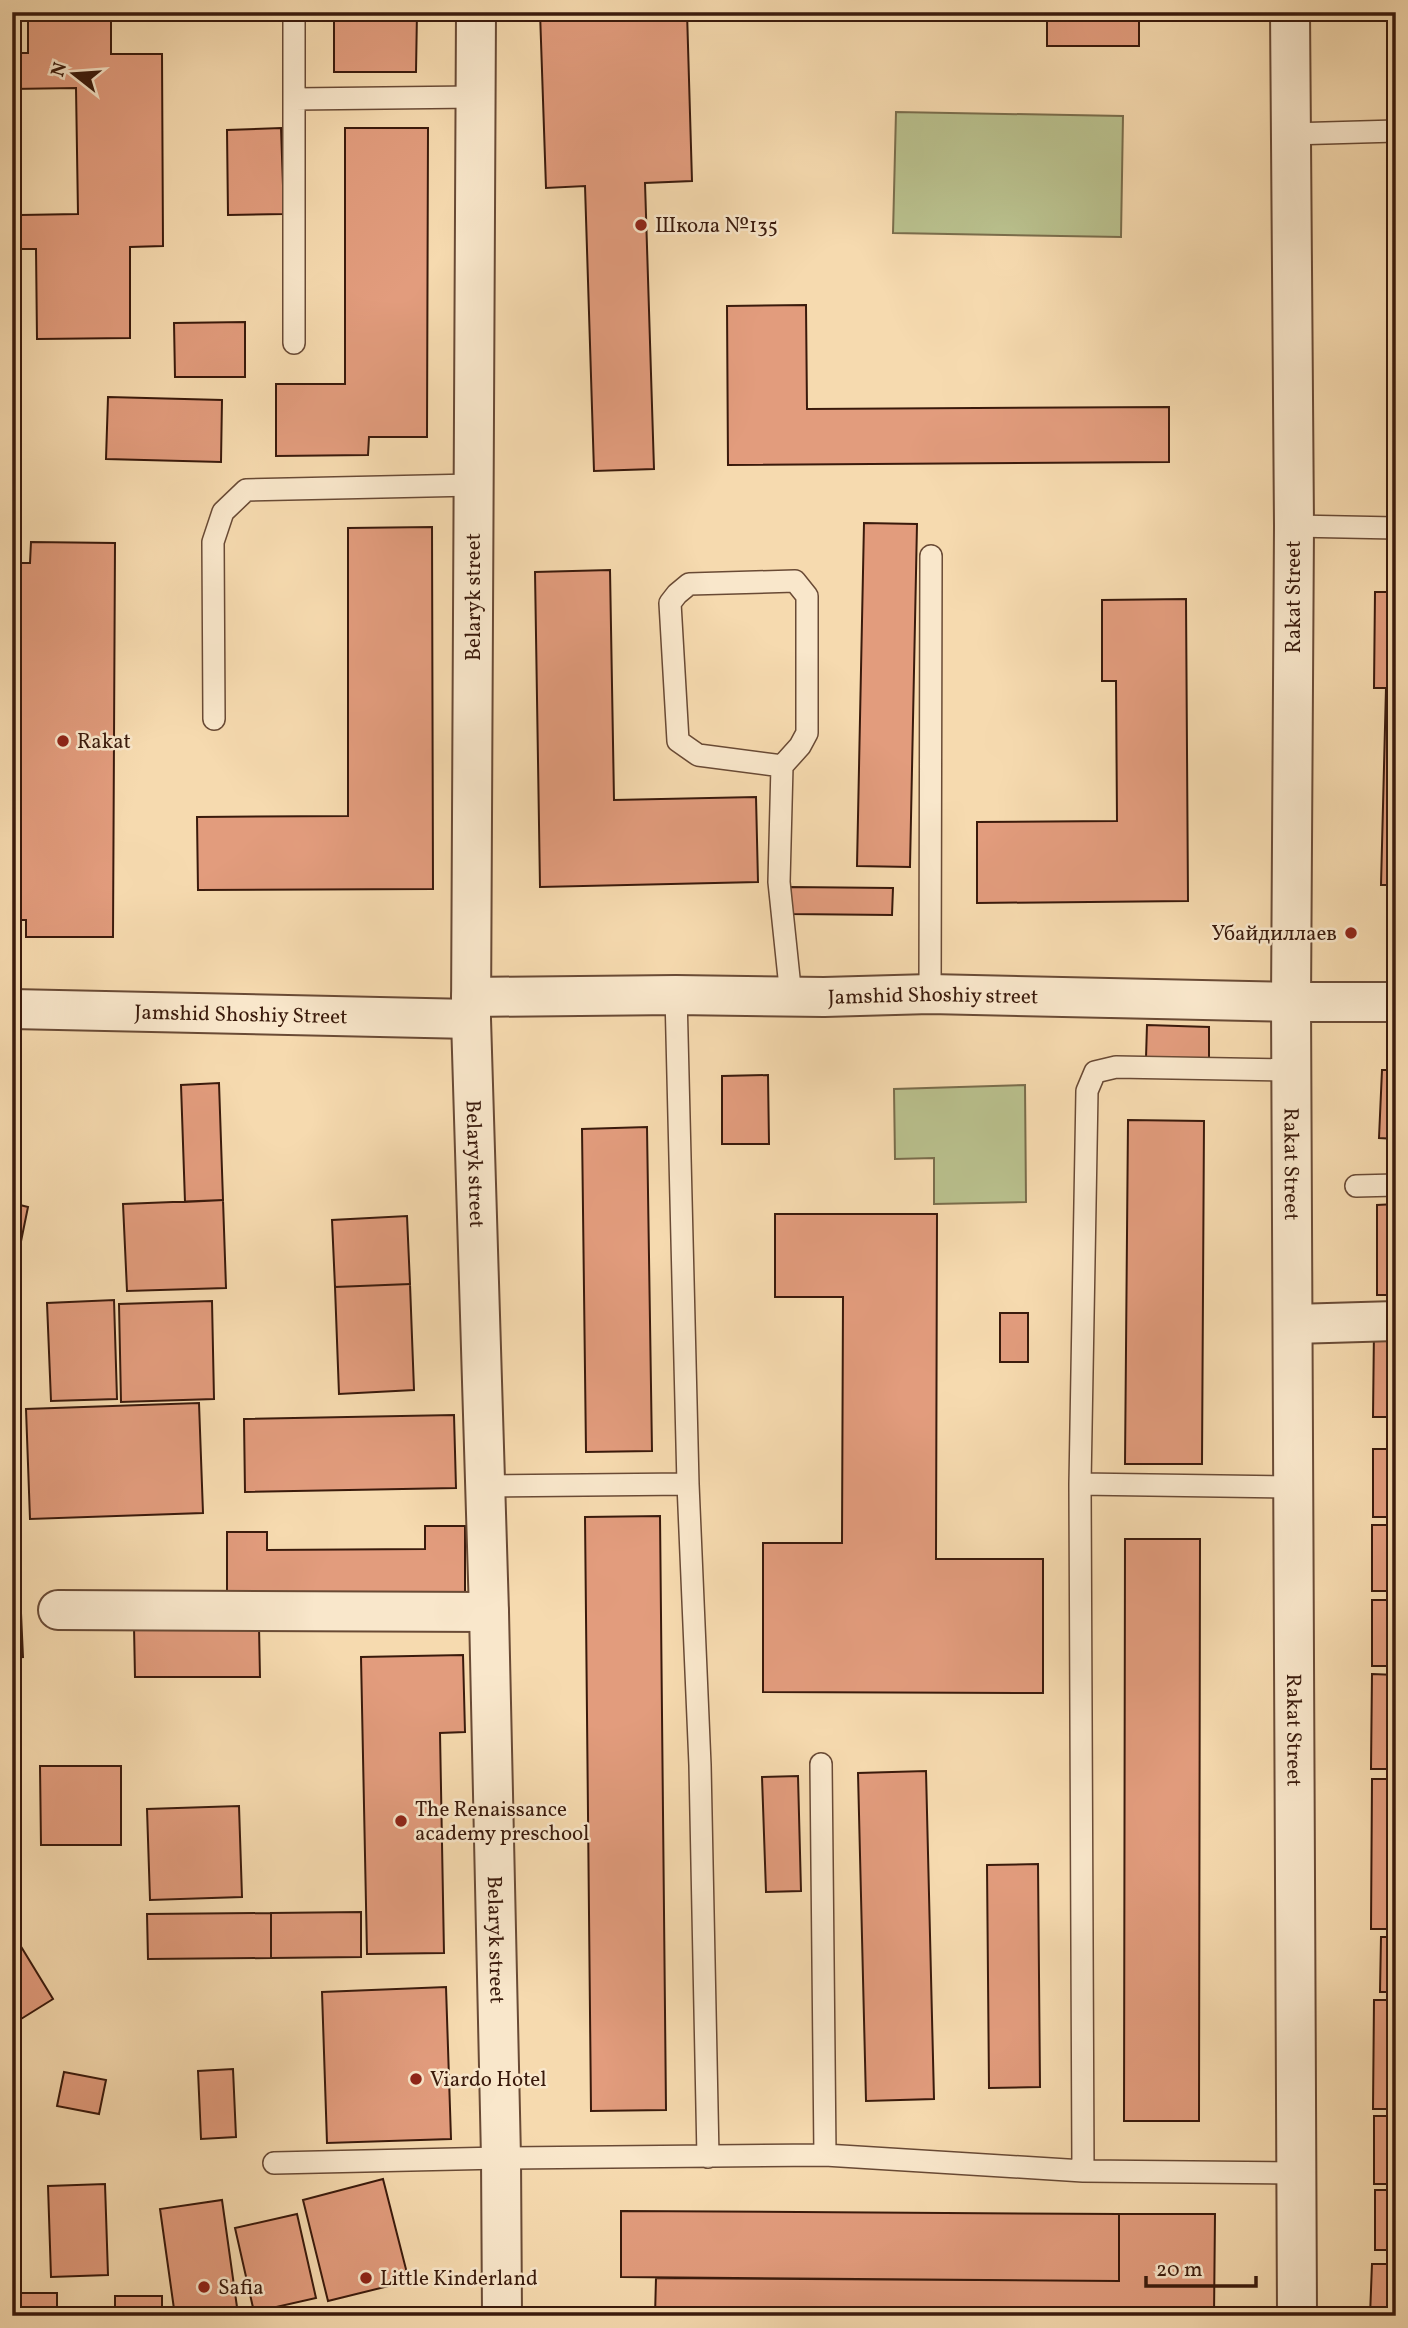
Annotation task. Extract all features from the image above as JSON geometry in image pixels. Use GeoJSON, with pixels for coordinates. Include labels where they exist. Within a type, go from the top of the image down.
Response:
{"type":"FeatureCollection","features":[{"type":"Feature","properties":{"kind":"street","name":"Belaryk street"},"geometry":{"type":"LineString","coordinates":[[476,12],[471,1008],[489,1612],[502,2316]]}},
{"type":"Feature","properties":{"kind":"street","name":"Rakat Street"},"geometry":{"type":"LineString","coordinates":[[1290,12],[1294,526],[1292,1070],[1297,2316]]}},
{"type":"Feature","properties":{"kind":"street","name":"Jamshid Shoshiy street"},"geometry":{"type":"LineString","coordinates":[[471,1008],[676,995],[791,997],[930,994],[1396,1002]]}},
{"type":"Feature","properties":{"kind":"street","name":"Jamshid Shoshiy Street"},"geometry":{"type":"LineString","coordinates":[[12,1009],[471,1008]]}},
{"type":"Feature","properties":{"kind":"street"},"geometry":{"type":"LineString","coordinates":[[1294,1324],[1396,1321]]}},
{"type":"Feature","properties":{"kind":"street"},"geometry":{"type":"LineString","coordinates":[[58,1610],[489,1612]]}},
{"type":"Feature","properties":{"kind":"lane"},"geometry":{"type":"LineString","coordinates":[[294,12],[294,344]]}},
{"type":"Feature","properties":{"kind":"lane"},"geometry":{"type":"LineString","coordinates":[[295,99],[475,97]]}},
{"type":"Feature","properties":{"kind":"lane"},"geometry":{"type":"LineString","coordinates":[[1290,134],[1396,131]]}},
{"type":"Feature","properties":{"kind":"lane"},"geometry":{"type":"LineString","coordinates":[[214,719],[214,542],[223,512],[246,490],[473,485]]}},
{"type":"Feature","properties":{"kind":"lane"},"geometry":{"type":"LineString","coordinates":[[1294,526],[1396,528]]}},
{"type":"Feature","properties":{"kind":"lane"},"geometry":{"type":"LineString","coordinates":[[930,994],[931,556]]}},
{"type":"Feature","properties":{"kind":"lane"},"geometry":{"type":"LineString","coordinates":[[782,766],[698,755],[678,741],[670,603],[689,584],[795,581],[807,596],[807,733],[800,746],[782,766],[779,882],[791,997]]}},
{"type":"Feature","properties":{"kind":"lane"},"geometry":{"type":"LineString","coordinates":[[676,995],[688,1484],[700,1765],[708,2157]]}},
{"type":"Feature","properties":{"kind":"lane"},"geometry":{"type":"LineString","coordinates":[[1083,2171],[1080,1484],[1087,1091],[1095,1072],[1116,1067],[1292,1070]]}},
{"type":"Feature","properties":{"kind":"lane"},"geometry":{"type":"LineString","coordinates":[[1356,1186],[1396,1185]]}},
{"type":"Feature","properties":{"kind":"lane"},"geometry":{"type":"LineString","coordinates":[[484,1486],[688,1484]]}},
{"type":"Feature","properties":{"kind":"lane"},"geometry":{"type":"LineString","coordinates":[[1080,1484],[1294,1487]]}},
{"type":"Feature","properties":{"kind":"lane"},"geometry":{"type":"LineString","coordinates":[[821,1764],[825,2155]]}},
{"type":"Feature","properties":{"kind":"lane"},"geometry":{"type":"LineString","coordinates":[[274,2163],[825,2155],[1083,2171],[1297,2173]]}},
{"type":"Feature","properties":{"kind":"green space"},"geometry":{"type":"Polygon","coordinates":[[[896,112],[1123,116],[1121,237],[893,233],[896,112]]]}},
{"type":"Feature","properties":{"kind":"green space"},"geometry":{"type":"Polygon","coordinates":[[[1025,1085],[1026,1202],[934,1204],[934,1158],[895,1159],[894,1089],[1025,1085]]]}},
{"type":"Feature","properties":{"kind":"building"},"geometry":{"type":"Polygon","coordinates":[[[28,12],[111,12],[111,54],[162,54],[163,246],[130,247],[130,338],[37,339],[36,249],[21,249],[21,215],[78,214],[76,88],[12,89],[12,53],[28,53],[28,12]]]}},
{"type":"Feature","properties":{"kind":"building"},"geometry":{"type":"Polygon","coordinates":[[[334,12],[417,12],[416,72],[334,72],[334,12]]]}},
{"type":"Feature","properties":{"kind":"building"},"geometry":{"type":"Polygon","coordinates":[[[540,12],[687,12],[692,181],[645,183],[654,469],[594,471],[585,186],[546,188],[540,12]]]}},
{"type":"Feature","properties":{"kind":"building"},"geometry":{"type":"Polygon","coordinates":[[[1047,12],[1139,12],[1139,46],[1047,46],[1047,12]]]}},
{"type":"Feature","properties":{"kind":"building"},"geometry":{"type":"Polygon","coordinates":[[[1393,12],[1396,12],[1396,106],[1393,106],[1393,12]]]}},
{"type":"Feature","properties":{"kind":"building"},"geometry":{"type":"Polygon","coordinates":[[[281,128],[284,214],[228,215],[227,130],[281,128]]]}},
{"type":"Feature","properties":{"kind":"building"},"geometry":{"type":"Polygon","coordinates":[[[345,128],[428,128],[427,437],[369,437],[368,455],[276,456],[276,384],[345,384],[345,128]]]}},
{"type":"Feature","properties":{"kind":"building"},"geometry":{"type":"Polygon","coordinates":[[[1392,157],[1396,157],[1396,498],[1393,498],[1392,157]]]}},
{"type":"Feature","properties":{"kind":"building"},"geometry":{"type":"Polygon","coordinates":[[[806,305],[807,409],[1169,407],[1169,462],[728,465],[727,306],[806,305]]]}},
{"type":"Feature","properties":{"kind":"building"},"geometry":{"type":"Polygon","coordinates":[[[245,322],[245,377],[175,377],[174,323],[245,322]]]}},
{"type":"Feature","properties":{"kind":"building"},"geometry":{"type":"Polygon","coordinates":[[[108,397],[222,400],[221,462],[106,459],[108,397]]]}},
{"type":"Feature","properties":{"kind":"building"},"geometry":{"type":"Polygon","coordinates":[[[864,523],[917,524],[910,867],[857,866],[864,523]]]}},
{"type":"Feature","properties":{"kind":"building"},"geometry":{"type":"Polygon","coordinates":[[[432,527],[433,889],[198,890],[197,817],[348,816],[348,528],[432,527]]]}},
{"type":"Feature","properties":{"kind":"building","name":"Rakat"},"geometry":{"type":"Polygon","coordinates":[[[31,542],[115,543],[113,937],[26,937],[26,920],[12,920],[12,563],[30,563],[31,542]]]}},
{"type":"Feature","properties":{"kind":"building"},"geometry":{"type":"Polygon","coordinates":[[[610,570],[614,800],[756,797],[758,882],[540,887],[535,572],[610,570]]]}},
{"type":"Feature","properties":{"kind":"building"},"geometry":{"type":"Polygon","coordinates":[[[1375,592],[1396,592],[1396,885],[1381,885],[1386,688],[1374,688],[1375,592]]]}},
{"type":"Feature","properties":{"kind":"building"},"geometry":{"type":"Polygon","coordinates":[[[1186,599],[1188,901],[977,903],[977,822],[1117,821],[1116,681],[1102,681],[1102,600],[1186,599]]]}},
{"type":"Feature","properties":{"kind":"building"},"geometry":{"type":"Polygon","coordinates":[[[788,887],[893,888],[892,915],[788,914],[788,887]]]}},
{"type":"Feature","properties":{"kind":"building"},"geometry":{"type":"Polygon","coordinates":[[[1147,1025],[1209,1027],[1209,1059],[1146,1058],[1147,1025]]]}},
{"type":"Feature","properties":{"kind":"building"},"geometry":{"type":"Polygon","coordinates":[[[1382,1070],[1396,1070],[1396,1139],[1379,1138],[1382,1070]]]}},
{"type":"Feature","properties":{"kind":"building"},"geometry":{"type":"Polygon","coordinates":[[[768,1075],[769,1144],[722,1144],[722,1076],[768,1075]]]}},
{"type":"Feature","properties":{"kind":"building"},"geometry":{"type":"Polygon","coordinates":[[[219,1083],[223,1200],[185,1202],[181,1085],[219,1083]]]}},
{"type":"Feature","properties":{"kind":"building"},"geometry":{"type":"Polygon","coordinates":[[[1128,1120],[1204,1121],[1202,1464],[1125,1464],[1128,1120]]]}},
{"type":"Feature","properties":{"kind":"building"},"geometry":{"type":"Polygon","coordinates":[[[647,1127],[652,1451],[586,1452],[582,1129],[647,1127]]]}},
{"type":"Feature","properties":{"kind":"building"},"geometry":{"type":"Polygon","coordinates":[[[223,1200],[226,1288],[127,1291],[123,1204],[223,1200]]]}},
{"type":"Feature","properties":{"kind":"building"},"geometry":{"type":"Polygon","coordinates":[[[12,1203],[28,1207],[17,1261],[12,1260],[12,1203]]]}},
{"type":"Feature","properties":{"kind":"building"},"geometry":{"type":"Polygon","coordinates":[[[1396,1204],[1396,1295],[1377,1295],[1377,1205],[1396,1204]]]}},
{"type":"Feature","properties":{"kind":"building"},"geometry":{"type":"Polygon","coordinates":[[[775,1214],[937,1214],[936,1559],[1043,1559],[1043,1693],[763,1692],[763,1543],[842,1543],[843,1297],[775,1297],[775,1214]]]}},
{"type":"Feature","properties":{"kind":"building"},"geometry":{"type":"Polygon","coordinates":[[[407,1216],[410,1284],[335,1287],[332,1220],[407,1216]]]}},
{"type":"Feature","properties":{"kind":"building"},"geometry":{"type":"Polygon","coordinates":[[[410,1284],[414,1390],[339,1394],[335,1287],[410,1284]]]}},
{"type":"Feature","properties":{"kind":"building"},"geometry":{"type":"Polygon","coordinates":[[[114,1300],[117,1399],[51,1401],[47,1303],[114,1300]]]}},
{"type":"Feature","properties":{"kind":"building"},"geometry":{"type":"Polygon","coordinates":[[[212,1301],[214,1399],[121,1402],[119,1304],[212,1301]]]}},
{"type":"Feature","properties":{"kind":"building"},"geometry":{"type":"Polygon","coordinates":[[[1000,1313],[1028,1313],[1028,1362],[1000,1362],[1000,1313]]]}},
{"type":"Feature","properties":{"kind":"building"},"geometry":{"type":"Polygon","coordinates":[[[1374,1329],[1396,1329],[1396,1417],[1373,1417],[1374,1329]]]}},
{"type":"Feature","properties":{"kind":"building"},"geometry":{"type":"Polygon","coordinates":[[[199,1403],[203,1513],[30,1519],[26,1409],[199,1403]]]}},
{"type":"Feature","properties":{"kind":"building"},"geometry":{"type":"Polygon","coordinates":[[[12,1408],[16,1408],[19,1512],[12,1512],[12,1408]]]}},
{"type":"Feature","properties":{"kind":"building"},"geometry":{"type":"Polygon","coordinates":[[[454,1415],[456,1488],[245,1492],[244,1419],[454,1415]]]}},
{"type":"Feature","properties":{"kind":"building"},"geometry":{"type":"Polygon","coordinates":[[[1373,1449],[1396,1449],[1396,1517],[1373,1517],[1373,1449]]]}},
{"type":"Feature","properties":{"kind":"building"},"geometry":{"type":"Polygon","coordinates":[[[660,1516],[666,2110],[591,2111],[585,1517],[660,1516]]]}},
{"type":"Feature","properties":{"kind":"building"},"geometry":{"type":"Polygon","coordinates":[[[1372,1525],[1396,1525],[1396,1591],[1372,1591],[1372,1525]]]}},
{"type":"Feature","properties":{"kind":"building"},"geometry":{"type":"Polygon","coordinates":[[[425,1526],[465,1526],[465,1593],[227,1595],[227,1532],[267,1532],[267,1550],[425,1549],[425,1526]]]}},
{"type":"Feature","properties":{"kind":"building"},"geometry":{"type":"Polygon","coordinates":[[[1125,1539],[1200,1539],[1199,2121],[1124,2121],[1125,1539]]]}},
{"type":"Feature","properties":{"kind":"building"},"geometry":{"type":"Polygon","coordinates":[[[12,1569],[19,1569],[23,1657],[12,1658],[12,1569]]]}},
{"type":"Feature","properties":{"kind":"building"},"geometry":{"type":"Polygon","coordinates":[[[1372,1600],[1396,1600],[1396,1666],[1372,1666],[1372,1600]]]}},
{"type":"Feature","properties":{"kind":"building"},"geometry":{"type":"Polygon","coordinates":[[[259,1626],[260,1677],[135,1677],[134,1627],[259,1626]]]}},
{"type":"Feature","properties":{"kind":"building"},"geometry":{"type":"Polygon","coordinates":[[[463,1655],[465,1732],[440,1733],[444,1953],[367,1954],[361,1657],[463,1655]]]}},
{"type":"Feature","properties":{"kind":"building"},"geometry":{"type":"Polygon","coordinates":[[[1372,1674],[1396,1675],[1396,1769],[1371,1769],[1372,1674]]]}},
{"type":"Feature","properties":{"kind":"building"},"geometry":{"type":"Polygon","coordinates":[[[40,1766],[121,1766],[121,1845],[41,1845],[40,1766]]]}},
{"type":"Feature","properties":{"kind":"building"},"geometry":{"type":"Polygon","coordinates":[[[926,1771],[934,2099],[866,2101],[858,1773],[926,1771]]]}},
{"type":"Feature","properties":{"kind":"building"},"geometry":{"type":"Polygon","coordinates":[[[798,1776],[801,1891],[766,1892],[762,1777],[798,1776]]]}},
{"type":"Feature","properties":{"kind":"building"},"geometry":{"type":"Polygon","coordinates":[[[1372,1779],[1396,1779],[1396,1929],[1371,1929],[1372,1779]]]}},
{"type":"Feature","properties":{"kind":"building"},"geometry":{"type":"Polygon","coordinates":[[[239,1806],[242,1897],[150,1900],[147,1809],[239,1806]]]}},
{"type":"Feature","properties":{"kind":"building"},"geometry":{"type":"Polygon","coordinates":[[[1038,1864],[1040,2087],[989,2088],[987,1865],[1038,1864]]]}},
{"type":"Feature","properties":{"kind":"building"},"geometry":{"type":"Polygon","coordinates":[[[361,1912],[361,1957],[271,1958],[271,1913],[361,1912]]]}},
{"type":"Feature","properties":{"kind":"building"},"geometry":{"type":"Polygon","coordinates":[[[271,1913],[271,1958],[148,1959],[147,1914],[271,1913]]]}},
{"type":"Feature","properties":{"kind":"building"},"geometry":{"type":"Polygon","coordinates":[[[1381,1937],[1396,1937],[1396,1992],[1380,1992],[1381,1937]]]}},
{"type":"Feature","properties":{"kind":"building"},"geometry":{"type":"Polygon","coordinates":[[[17,1940],[53,1999],[21,2019],[12,2006],[12,1943],[17,1940]]]}},
{"type":"Feature","properties":{"kind":"building"},"geometry":{"type":"Polygon","coordinates":[[[446,1987],[451,2139],[327,2143],[322,1992],[446,1987]]]}},
{"type":"Feature","properties":{"kind":"building"},"geometry":{"type":"Polygon","coordinates":[[[1374,2000],[1396,2000],[1396,2109],[1373,2109],[1374,2000]]]}},
{"type":"Feature","properties":{"kind":"building"},"geometry":{"type":"Polygon","coordinates":[[[233,2069],[236,2137],[201,2139],[198,2071],[233,2069]]]}},
{"type":"Feature","properties":{"kind":"building"},"geometry":{"type":"Polygon","coordinates":[[[64,2072],[106,2080],[99,2114],[57,2106],[64,2072]]]}},
{"type":"Feature","properties":{"kind":"building"},"geometry":{"type":"Polygon","coordinates":[[[1374,2116],[1396,2116],[1396,2184],[1374,2184],[1374,2116]]]}},
{"type":"Feature","properties":{"kind":"building"},"geometry":{"type":"Polygon","coordinates":[[[383,2179],[409,2281],[328,2301],[303,2200],[383,2179]]]}},
{"type":"Feature","properties":{"kind":"building"},"geometry":{"type":"Polygon","coordinates":[[[105,2184],[108,2275],[51,2277],[48,2186],[105,2184]]]}},
{"type":"Feature","properties":{"kind":"building"},"geometry":{"type":"Polygon","coordinates":[[[1375,2190],[1396,2190],[1396,2250],[1375,2250],[1375,2190]]]}},
{"type":"Feature","properties":{"kind":"building"},"geometry":{"type":"Polygon","coordinates":[[[222,2200],[237,2307],[175,2316],[160,2209],[222,2200]]]}},
{"type":"Feature","properties":{"kind":"building"},"geometry":{"type":"Polygon","coordinates":[[[621,2211],[1119,2214],[1119,2281],[621,2277],[621,2211]]]}},
{"type":"Feature","properties":{"kind":"building"},"geometry":{"type":"Polygon","coordinates":[[[297,2214],[316,2298],[254,2312],[235,2228],[297,2214]]]}},
{"type":"Feature","properties":{"kind":"building"},"geometry":{"type":"Polygon","coordinates":[[[1119,2214],[1215,2214],[1214,2316],[655,2316],[656,2278],[1119,2281],[1119,2214]]]}},
{"type":"Feature","properties":{"kind":"building"},"geometry":{"type":"Polygon","coordinates":[[[1372,2264],[1396,2264],[1396,2316],[1370,2316],[1372,2264]]]}},
{"type":"Feature","properties":{"kind":"building"},"geometry":{"type":"Polygon","coordinates":[[[12,2293],[57,2293],[57,2316],[12,2316],[12,2293]]]}},
{"type":"Feature","properties":{"kind":"building"},"geometry":{"type":"Polygon","coordinates":[[[115,2296],[162,2296],[162,2316],[115,2316],[115,2296]]]}},
{"type":"Feature","properties":{"kind":"building"},"geometry":{"type":"Polygon","coordinates":[[[64,2309],[109,2309],[109,2316],[64,2316],[64,2309]]]}},
{"type":"Feature","properties":{"kind":"place","name":"Школа №135"},"geometry":{"type":"Point","coordinates":[641,225]}},
{"type":"Feature","properties":{"kind":"place","name":"Rakat"},"geometry":{"type":"Point","coordinates":[63,741]}},
{"type":"Feature","properties":{"kind":"place","name":"Убайдиллаев"},"geometry":{"type":"Point","coordinates":[1351,933]}},
{"type":"Feature","properties":{"kind":"place","name":"The Renaissance academy preschool"},"geometry":{"type":"Point","coordinates":[401,1821]}},
{"type":"Feature","properties":{"kind":"place","name":"Viardo Hotel"},"geometry":{"type":"Point","coordinates":[416,2079]}},
{"type":"Feature","properties":{"kind":"place","name":"Little Kinderland"},"geometry":{"type":"Point","coordinates":[366,2278]}},
{"type":"Feature","properties":{"kind":"place","name":"Safia"},"geometry":{"type":"Point","coordinates":[204,2287]}}]}
